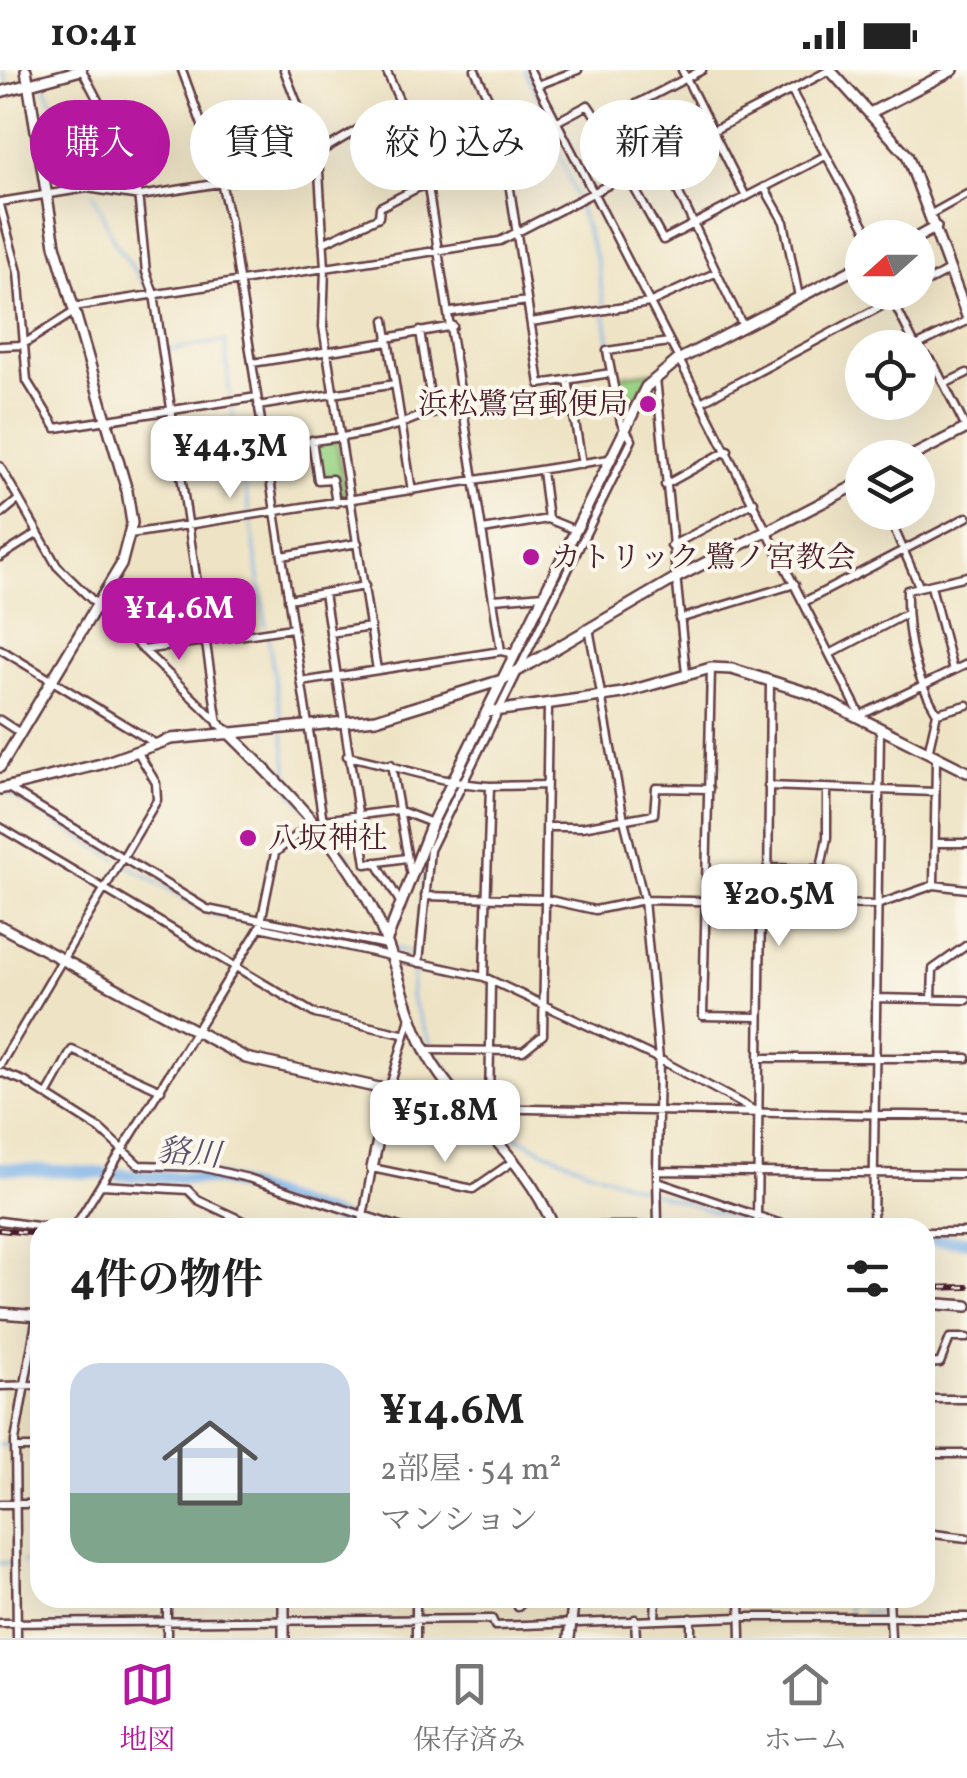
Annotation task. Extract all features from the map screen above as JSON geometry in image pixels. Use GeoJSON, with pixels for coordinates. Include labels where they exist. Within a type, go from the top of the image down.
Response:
{"type":"FeatureCollection","features":[{"type":"Feature","properties":{"kind":"street"},"geometry":{"type":"LineString","coordinates":[[0,767],[121,565],[130,534],[130,505],[74,310],[46,195],[26,70]]}},
{"type":"Feature","properties":{"kind":"street"},"geometry":{"type":"LineString","coordinates":[[0,92],[82,70],[136,173],[146,272],[154,294],[222,727]]}},
{"type":"Feature","properties":{"kind":"street"},"geometry":{"type":"LineString","coordinates":[[182,70],[192,100]]}},
{"type":"Feature","properties":{"kind":"street"},"geometry":{"type":"LineString","coordinates":[[284,70],[296,100]]}},
{"type":"Feature","properties":{"kind":"street"},"geometry":{"type":"LineString","coordinates":[[386,70],[400,100]]}},
{"type":"Feature","properties":{"kind":"street"},"geometry":{"type":"LineString","coordinates":[[475,70],[489,100]]}},
{"type":"Feature","properties":{"kind":"street"},"geometry":{"type":"LineString","coordinates":[[530,70],[544,100]]}},
{"type":"Feature","properties":{"kind":"street"},"geometry":{"type":"LineString","coordinates":[[538,85],[578,70]]}},
{"type":"Feature","properties":{"kind":"street"},"geometry":{"type":"LineString","coordinates":[[560,115],[588,105],[600,123],[684,74],[702,70]]}},
{"type":"Feature","properties":{"kind":"street"},"geometry":{"type":"LineString","coordinates":[[720,126],[830,70],[906,154],[931,214],[967,318],[935,337]]}},
{"type":"Feature","properties":{"kind":"street"},"geometry":{"type":"LineString","coordinates":[[870,113],[932,75],[952,70]]}},
{"type":"Feature","properties":{"kind":"street"},"geometry":{"type":"LineString","coordinates":[[684,74],[697,100]]}},
{"type":"Feature","properties":{"kind":"street"},"geometry":{"type":"LineString","coordinates":[[791,90],[861,220]]}},
{"type":"Feature","properties":{"kind":"street"},"geometry":{"type":"LineString","coordinates":[[560,134],[728,450],[864,719]]}},
{"type":"Feature","properties":{"kind":"street"},"geometry":{"type":"LineString","coordinates":[[720,146],[746,197]]}},
{"type":"Feature","properties":{"kind":"street"},"geometry":{"type":"LineString","coordinates":[[635,190],[663,240],[825,156]]}},
{"type":"Feature","properties":{"kind":"street"},"geometry":{"type":"LineString","coordinates":[[190,187],[140,196],[87,188],[0,203],[18,272],[22,344],[30,389],[56,428],[395,384]]}},
{"type":"Feature","properties":{"kind":"street"},"geometry":{"type":"LineString","coordinates":[[764,188],[784,222],[799,297]]}},
{"type":"Feature","properties":{"kind":"street"},"geometry":{"type":"LineString","coordinates":[[223,190],[240,282],[320,821],[366,896],[388,947],[410,1018],[472,1108],[516,1159],[540,1194],[550,1218]]}},
{"type":"Feature","properties":{"kind":"street"},"geometry":{"type":"LineString","coordinates":[[320,190],[325,268],[322,315],[378,670]]}},
{"type":"Feature","properties":{"kind":"street"},"geometry":{"type":"LineString","coordinates":[[324,244],[379,217],[380,207],[413,190]]}},
{"type":"Feature","properties":{"kind":"street"},"geometry":{"type":"LineString","coordinates":[[430,190],[501,651]]}},
{"type":"Feature","properties":{"kind":"street"},"geometry":{"type":"LineString","coordinates":[[510,190],[540,384],[611,373]]}},
{"type":"Feature","properties":{"kind":"street"},"geometry":{"type":"LineString","coordinates":[[0,346],[22,344],[74,310],[154,294],[500,241],[596,190]]}},
{"type":"Feature","properties":{"kind":"street"},"geometry":{"type":"LineString","coordinates":[[680,190],[692,226],[743,326]]}},
{"type":"Feature","properties":{"kind":"street"},"geometry":{"type":"LineString","coordinates":[[931,214],[967,194]]}},
{"type":"Feature","properties":{"kind":"street"},"geometry":{"type":"LineString","coordinates":[[935,277],[950,269]]}},
{"type":"Feature","properties":{"kind":"street"},"geometry":{"type":"LineString","coordinates":[[531,322],[649,303],[715,272]]}},
{"type":"Feature","properties":{"kind":"street"},"geometry":{"type":"LineString","coordinates":[[492,712],[511,675],[515,654],[624,428],[656,376],[678,360],[845,274]]}},
{"type":"Feature","properties":{"kind":"street"},"geometry":{"type":"LineString","coordinates":[[452,312],[527,302]]}},
{"type":"Feature","properties":{"kind":"street"},"geometry":{"type":"LineString","coordinates":[[701,402],[876,310]]}},
{"type":"Feature","properties":{"kind":"street"},"geometry":{"type":"LineString","coordinates":[[385,320],[412,491]]}},
{"type":"Feature","properties":{"kind":"street"},"geometry":{"type":"LineString","coordinates":[[252,363],[453,326]]}},
{"type":"Feature","properties":{"kind":"street"},"geometry":{"type":"LineString","coordinates":[[420,331],[433,414]]}},
{"type":"Feature","properties":{"kind":"street"},"geometry":{"type":"LineString","coordinates":[[416,962],[430,850],[492,712],[632,440],[624,428],[607,351],[669,342]]}},
{"type":"Feature","properties":{"kind":"street"},"geometry":{"type":"LineString","coordinates":[[935,366],[966,428],[935,444]]}},
{"type":"Feature","properties":{"kind":"street"},"geometry":{"type":"LineString","coordinates":[[944,384],[967,373]]}},
{"type":"Feature","properties":{"kind":"street"},"geometry":{"type":"LineString","coordinates":[[656,376],[686,673]]}},
{"type":"Feature","properties":{"kind":"street"},"geometry":{"type":"LineString","coordinates":[[568,380],[582,464]]}},
{"type":"Feature","properties":{"kind":"street"},"geometry":{"type":"LineString","coordinates":[[265,448],[402,426],[433,414],[463,391]]}},
{"type":"Feature","properties":{"kind":"street"},"geometry":{"type":"LineString","coordinates":[[312,440],[318,480],[332,479],[336,504]]}},
{"type":"Feature","properties":{"kind":"street"},"geometry":{"type":"LineString","coordinates":[[666,484],[728,450]]}},
{"type":"Feature","properties":{"kind":"street"},"geometry":{"type":"LineString","coordinates":[[130,534],[609,459]]}},
{"type":"Feature","properties":{"kind":"street"},"geometry":{"type":"LineString","coordinates":[[0,466],[58,566],[320,821]]}},
{"type":"Feature","properties":{"kind":"street"},"geometry":{"type":"LineString","coordinates":[[542,470],[548,519]]}},
{"type":"Feature","properties":{"kind":"street"},"geometry":{"type":"LineString","coordinates":[[3,788],[222,727],[343,722],[404,714],[511,675],[674,579],[845,491]]}},
{"type":"Feature","properties":{"kind":"street"},"geometry":{"type":"LineString","coordinates":[[0,516],[18,500]]}},
{"type":"Feature","properties":{"kind":"street"},"geometry":{"type":"LineString","coordinates":[[671,546],[754,502]]}},
{"type":"Feature","properties":{"kind":"street"},"geometry":{"type":"LineString","coordinates":[[804,602],[967,517]]}},
{"type":"Feature","properties":{"kind":"street"},"geometry":{"type":"LineString","coordinates":[[483,530],[548,519],[576,530]]}},
{"type":"Feature","properties":{"kind":"street"},"geometry":{"type":"LineString","coordinates":[[896,530],[919,586]]}},
{"type":"Feature","properties":{"kind":"street"},"geometry":{"type":"LineString","coordinates":[[0,545],[2,555],[38,533]]}},
{"type":"Feature","properties":{"kind":"street"},"geometry":{"type":"LineString","coordinates":[[282,556],[358,543]]}},
{"type":"Feature","properties":{"kind":"street"},"geometry":{"type":"LineString","coordinates":[[934,884],[932,757],[937,713],[921,687],[906,614],[907,590],[967,576]]}},
{"type":"Feature","properties":{"kind":"street"},"geometry":{"type":"LineString","coordinates":[[679,619],[795,584]]}},
{"type":"Feature","properties":{"kind":"street"},"geometry":{"type":"LineString","coordinates":[[288,598],[364,586]]}},
{"type":"Feature","properties":{"kind":"street"},"geometry":{"type":"LineString","coordinates":[[931,586],[953,671]]}},
{"type":"Feature","properties":{"kind":"street"},"geometry":{"type":"LineString","coordinates":[[324,592],[366,864],[406,858]]}},
{"type":"Feature","properties":{"kind":"street"},"geometry":{"type":"LineString","coordinates":[[494,599],[544,595]]}},
{"type":"Feature","properties":{"kind":"street"},"geometry":{"type":"LineString","coordinates":[[832,653],[906,614]]}},
{"type":"Feature","properties":{"kind":"street"},"geometry":{"type":"LineString","coordinates":[[330,633],[371,627]]}},
{"type":"Feature","properties":{"kind":"street"},"geometry":{"type":"LineString","coordinates":[[143,650],[292,628]]}},
{"type":"Feature","properties":{"kind":"street"},"geometry":{"type":"LineString","coordinates":[[589,628],[624,822],[644,900],[659,1059],[658,1218]]}},
{"type":"Feature","properties":{"kind":"street"},"geometry":{"type":"LineString","coordinates":[[0,649],[156,744]]}},
{"type":"Feature","properties":{"kind":"street"},"geometry":{"type":"LineString","coordinates":[[301,682],[501,651],[515,654]]}},
{"type":"Feature","properties":{"kind":"street"},"geometry":{"type":"LineString","coordinates":[[864,719],[967,664]]}},
{"type":"Feature","properties":{"kind":"street"},"geometry":{"type":"LineString","coordinates":[[492,712],[600,695],[711,668],[770,680],[812,694],[967,772]]}},
{"type":"Feature","properties":{"kind":"street"},"geometry":{"type":"LineString","coordinates":[[711,668],[702,1016],[759,1017]]}},
{"type":"Feature","properties":{"kind":"street"},"geometry":{"type":"LineString","coordinates":[[658,1188],[757,1218],[761,906],[767,868],[770,680]]}},
{"type":"Feature","properties":{"kind":"street"},"geometry":{"type":"LineString","coordinates":[[431,1050],[523,1051],[540,1041],[548,704]]}},
{"type":"Feature","properties":{"kind":"street"},"geometry":{"type":"LineString","coordinates":[[937,713],[967,705]]}},
{"type":"Feature","properties":{"kind":"street"},"geometry":{"type":"LineString","coordinates":[[0,720],[20,733]]}},
{"type":"Feature","properties":{"kind":"street"},"geometry":{"type":"LineString","coordinates":[[872,1218],[880,731]]}},
{"type":"Feature","properties":{"kind":"street"},"geometry":{"type":"LineString","coordinates":[[137,750],[158,795],[0,1069],[48,1095],[139,1165],[201,1167],[248,1178],[355,1218]]}},
{"type":"Feature","properties":{"kind":"street"},"geometry":{"type":"LineString","coordinates":[[347,756],[391,764],[458,784],[546,785]]}},
{"type":"Feature","properties":{"kind":"street"},"geometry":{"type":"LineString","coordinates":[[391,764],[410,871]]}},
{"type":"Feature","properties":{"kind":"street"},"geometry":{"type":"LineString","coordinates":[[388,947],[410,871],[432,823],[458,784]]}},
{"type":"Feature","properties":{"kind":"street"},"geometry":{"type":"LineString","coordinates":[[486,1109],[490,1051],[490,786]]}},
{"type":"Feature","properties":{"kind":"street"},"geometry":{"type":"LineString","coordinates":[[768,786],[935,792]]}},
{"type":"Feature","properties":{"kind":"street"},"geometry":{"type":"LineString","coordinates":[[3,788],[207,909],[261,924],[388,947],[416,962],[487,979],[659,1059],[759,1113]]}},
{"type":"Feature","properties":{"kind":"street"},"geometry":{"type":"LineString","coordinates":[[546,827],[624,822],[654,814],[656,788],[709,788]]}},
{"type":"Feature","properties":{"kind":"street"},"geometry":{"type":"LineString","coordinates":[[814,903],[827,838],[827,790]]}},
{"type":"Feature","properties":{"kind":"street"},"geometry":{"type":"LineString","coordinates":[[80,1218],[162,1091],[261,924],[275,853],[320,821],[398,810],[432,823]]}},
{"type":"Feature","properties":{"kind":"street"},"geometry":{"type":"LineString","coordinates":[[0,826],[315,1014],[402,1034]]}},
{"type":"Feature","properties":{"kind":"street"},"geometry":{"type":"LineString","coordinates":[[935,843],[967,843]]}},
{"type":"Feature","properties":{"kind":"street"},"geometry":{"type":"LineString","coordinates":[[376,862],[400,902]]}},
{"type":"Feature","properties":{"kind":"street"},"geometry":{"type":"LineString","coordinates":[[767,868],[820,869]]}},
{"type":"Feature","properties":{"kind":"street"},"geometry":{"type":"LineString","coordinates":[[425,896],[545,898],[596,910],[644,900],[877,905],[934,884],[967,889]]}},
{"type":"Feature","properties":{"kind":"street"},"geometry":{"type":"LineString","coordinates":[[0,926],[246,1058],[472,1108],[967,1116]]}},
{"type":"Feature","properties":{"kind":"street"},"geometry":{"type":"LineString","coordinates":[[932,999],[933,969],[967,944]]}},
{"type":"Feature","properties":{"kind":"street"},"geometry":{"type":"LineString","coordinates":[[876,998],[967,1000]]}},
{"type":"Feature","properties":{"kind":"street"},"geometry":{"type":"LineString","coordinates":[[364,1218],[388,1090],[410,1018]]}},
{"type":"Feature","properties":{"kind":"street"},"geometry":{"type":"LineString","coordinates":[[48,1095],[72,1050],[162,1091]]}},
{"type":"Feature","properties":{"kind":"street"},"geometry":{"type":"LineString","coordinates":[[760,1058],[967,1058]]}},
{"type":"Feature","properties":{"kind":"street"},"geometry":{"type":"LineString","coordinates":[[372,1168],[473,1189],[516,1159]]}},
{"type":"Feature","properties":{"kind":"street"},"geometry":{"type":"LineString","coordinates":[[657,1171],[967,1174]]}},
{"type":"Feature","properties":{"kind":"street"},"geometry":{"type":"LineString","coordinates":[[104,1181],[188,1190],[198,1200],[237,1218]]}},
{"type":"Feature","properties":{"kind":"street"},"geometry":{"type":"LineString","coordinates":[[0,1221],[30,1225]]}},
{"type":"Feature","properties":{"kind":"street"},"geometry":{"type":"LineString","coordinates":[[935,1232],[967,1232]]}},
{"type":"Feature","properties":{"kind":"street"},"geometry":{"type":"LineString","coordinates":[[935,1304],[967,1306]]}},
{"type":"Feature","properties":{"kind":"street"},"geometry":{"type":"LineString","coordinates":[[0,1313],[30,1315]]}},
{"type":"Feature","properties":{"kind":"street"},"geometry":{"type":"LineString","coordinates":[[935,1366],[950,1338],[967,1338]]}},
{"type":"Feature","properties":{"kind":"street"},"geometry":{"type":"LineString","coordinates":[[17,1638],[15,1446],[30,1366]]}},
{"type":"Feature","properties":{"kind":"street"},"geometry":{"type":"LineString","coordinates":[[0,1386],[27,1385]]}},
{"type":"Feature","properties":{"kind":"street"},"geometry":{"type":"LineString","coordinates":[[935,1399],[967,1399]]}},
{"type":"Feature","properties":{"kind":"street"},"geometry":{"type":"LineString","coordinates":[[15,1446],[30,1447]]}},
{"type":"Feature","properties":{"kind":"street"},"geometry":{"type":"LineString","coordinates":[[935,1454],[967,1454]]}},
{"type":"Feature","properties":{"kind":"street"},"geometry":{"type":"LineString","coordinates":[[0,1504],[30,1504]]}},
{"type":"Feature","properties":{"kind":"street"},"geometry":{"type":"LineString","coordinates":[[935,1534],[967,1538]]}},
{"type":"Feature","properties":{"kind":"street"},"geometry":{"type":"LineString","coordinates":[[167,1608],[167,1638]]}},
{"type":"Feature","properties":{"kind":"street"},"geometry":{"type":"LineString","coordinates":[[284,1608],[284,1638]]}},
{"type":"Feature","properties":{"kind":"street"},"geometry":{"type":"LineString","coordinates":[[416,1608],[416,1638]]}},
{"type":"Feature","properties":{"kind":"street"},"geometry":{"type":"LineString","coordinates":[[569,1638],[573,1608]]}},
{"type":"Feature","properties":{"kind":"street"},"geometry":{"type":"LineString","coordinates":[[654,1619],[655,1608]]}},
{"type":"Feature","properties":{"kind":"street"},"geometry":{"type":"LineString","coordinates":[[740,1608],[740,1638]]}},
{"type":"Feature","properties":{"kind":"street"},"geometry":{"type":"LineString","coordinates":[[889,1608],[891,1638]]}},
{"type":"Feature","properties":{"kind":"street"},"geometry":{"type":"LineString","coordinates":[[0,1623],[416,1618],[492,1619],[495,1626],[635,1619],[967,1617]]}},
{"type":"Feature","properties":{"kind":"street"},"geometry":{"type":"LineString","coordinates":[[691,1618],[691,1638]]}},
{"type":"Feature","properties":{"kind":"street"},"geometry":{"type":"LineString","coordinates":[[635,1619],[636,1638]]}},
{"type":"Feature","properties":{"kind":"green space"},"geometry":{"type":"Polygon","coordinates":[[[653,371],[623,416],[616,376],[653,371]]]}},
{"type":"Feature","properties":{"kind":"green space"},"geometry":{"type":"Polygon","coordinates":[[[337,440],[345,494],[339,495],[335,477],[321,477],[315,444],[337,440]]]}},
{"type":"Feature","properties":{"kind":"waterway"},"geometry":{"type":"LineString","coordinates":[[2,70],[9,84]]}},
{"type":"Feature","properties":{"kind":"waterway"},"geometry":{"type":"LineString","coordinates":[[525,70],[544,108],[575,196]]}},
{"type":"Feature","properties":{"kind":"waterway"},"geometry":{"type":"LineString","coordinates":[[45,86],[51,100]]}},
{"type":"Feature","properties":{"kind":"waterway"},"geometry":{"type":"LineString","coordinates":[[93,193],[115,243],[148,289]]}},
{"type":"Feature","properties":{"kind":"waterway"},"geometry":{"type":"LineString","coordinates":[[578,206],[597,261],[604,305]]}},
{"type":"Feature","properties":{"kind":"waterway"},"geometry":{"type":"LineString","coordinates":[[605,315],[610,344]]}},
{"type":"Feature","properties":{"kind":"waterway"},"geometry":{"type":"LineString","coordinates":[[169,350],[225,341],[230,397]]}},
{"type":"Feature","properties":{"kind":"waterway"},"geometry":{"type":"LineString","coordinates":[[613,355],[623,417]]}},
{"type":"Feature","properties":{"kind":"waterway"},"geometry":{"type":"LineString","coordinates":[[232,408],[249,511]]}},
{"type":"Feature","properties":{"kind":"waterway"},"geometry":{"type":"LineString","coordinates":[[516,667],[625,440]]}},
{"type":"Feature","properties":{"kind":"waterway"},"geometry":{"type":"LineString","coordinates":[[251,523],[266,626]]}},
{"type":"Feature","properties":{"kind":"waterway"},"geometry":{"type":"LineString","coordinates":[[268,637],[282,724]]}},
{"type":"Feature","properties":{"kind":"waterway"},"geometry":{"type":"LineString","coordinates":[[496,708],[510,679]]}},
{"type":"Feature","properties":{"kind":"waterway"},"geometry":{"type":"LineString","coordinates":[[461,779],[493,715]]}},
{"type":"Feature","properties":{"kind":"waterway"},"geometry":{"type":"LineString","coordinates":[[283,732],[290,790],[320,822]]}},
{"type":"Feature","properties":{"kind":"waterway"},"geometry":{"type":"LineString","coordinates":[[7,793],[117,859]]}},
{"type":"Feature","properties":{"kind":"waterway"},"geometry":{"type":"LineString","coordinates":[[326,828],[350,859],[373,900]]}},
{"type":"Feature","properties":{"kind":"waterway"},"geometry":{"type":"LineString","coordinates":[[126,864],[210,914],[256,923]]}},
{"type":"Feature","properties":{"kind":"waterway"},"geometry":{"type":"LineString","coordinates":[[393,948],[415,954],[425,870]]}},
{"type":"Feature","properties":{"kind":"waterway"},"geometry":{"type":"LineString","coordinates":[[265,925],[367,944]]}},
{"type":"Feature","properties":{"kind":"waterway"},"geometry":{"type":"LineString","coordinates":[[415,954],[411,997],[432,1047]]}},
{"type":"Feature","properties":{"kind":"waterway"},"geometry":{"type":"LineString","coordinates":[[436,1054],[477,1106]]}},
{"type":"Feature","properties":{"kind":"waterway"},"geometry":{"type":"LineString","coordinates":[[482,1112],[505,1130],[574,1164],[734,1218]]}},
{"type":"Feature","properties":{"kind":"waterway","name":"貉川"},"geometry":{"type":"LineString","coordinates":[[0,1168],[222,1180],[337,1218]]}},
{"type":"Feature","properties":{"kind":"waterway","name":"貉川"},"geometry":{"type":"LineString","coordinates":[[935,1240],[967,1241]]}},
{"type":"Feature","properties":{"kind":"waterway"},"geometry":{"type":"LineString","coordinates":[[0,1445],[30,1445]]}},
{"type":"Feature","properties":{"kind":"waterway"},"geometry":{"type":"LineString","coordinates":[[22,1562],[30,1562]]}},
{"type":"Feature","properties":{"kind":"waterway"},"geometry":{"type":"LineString","coordinates":[[0,1563],[10,1563]]}},
{"type":"Feature","properties":{"kind":"waterway"},"geometry":{"type":"LineString","coordinates":[[849,1608],[849,1612]]}},
{"type":"Feature","properties":{"kind":"waterway"},"geometry":{"type":"LineString","coordinates":[[862,1612],[883,1612]]}},
{"type":"Feature","properties":{"kind":"railway"},"geometry":{"type":"LineString","coordinates":[[0,1230],[30,1233]]}},
{"type":"Feature","properties":{"kind":"railway"},"geometry":{"type":"LineString","coordinates":[[935,1288],[967,1287]]}},
{"type":"Feature","properties":{"kind":"place","name":"浜松鷺宮郵便局"},"geometry":{"type":"Point","coordinates":[648,404]}},
{"type":"Feature","properties":{"kind":"place","name":"カトリック 鷺ノ宮教会"},"geometry":{"type":"Point","coordinates":[531,557]}},
{"type":"Feature","properties":{"kind":"place","name":"八坂神社"},"geometry":{"type":"Point","coordinates":[248,838]}}]}
